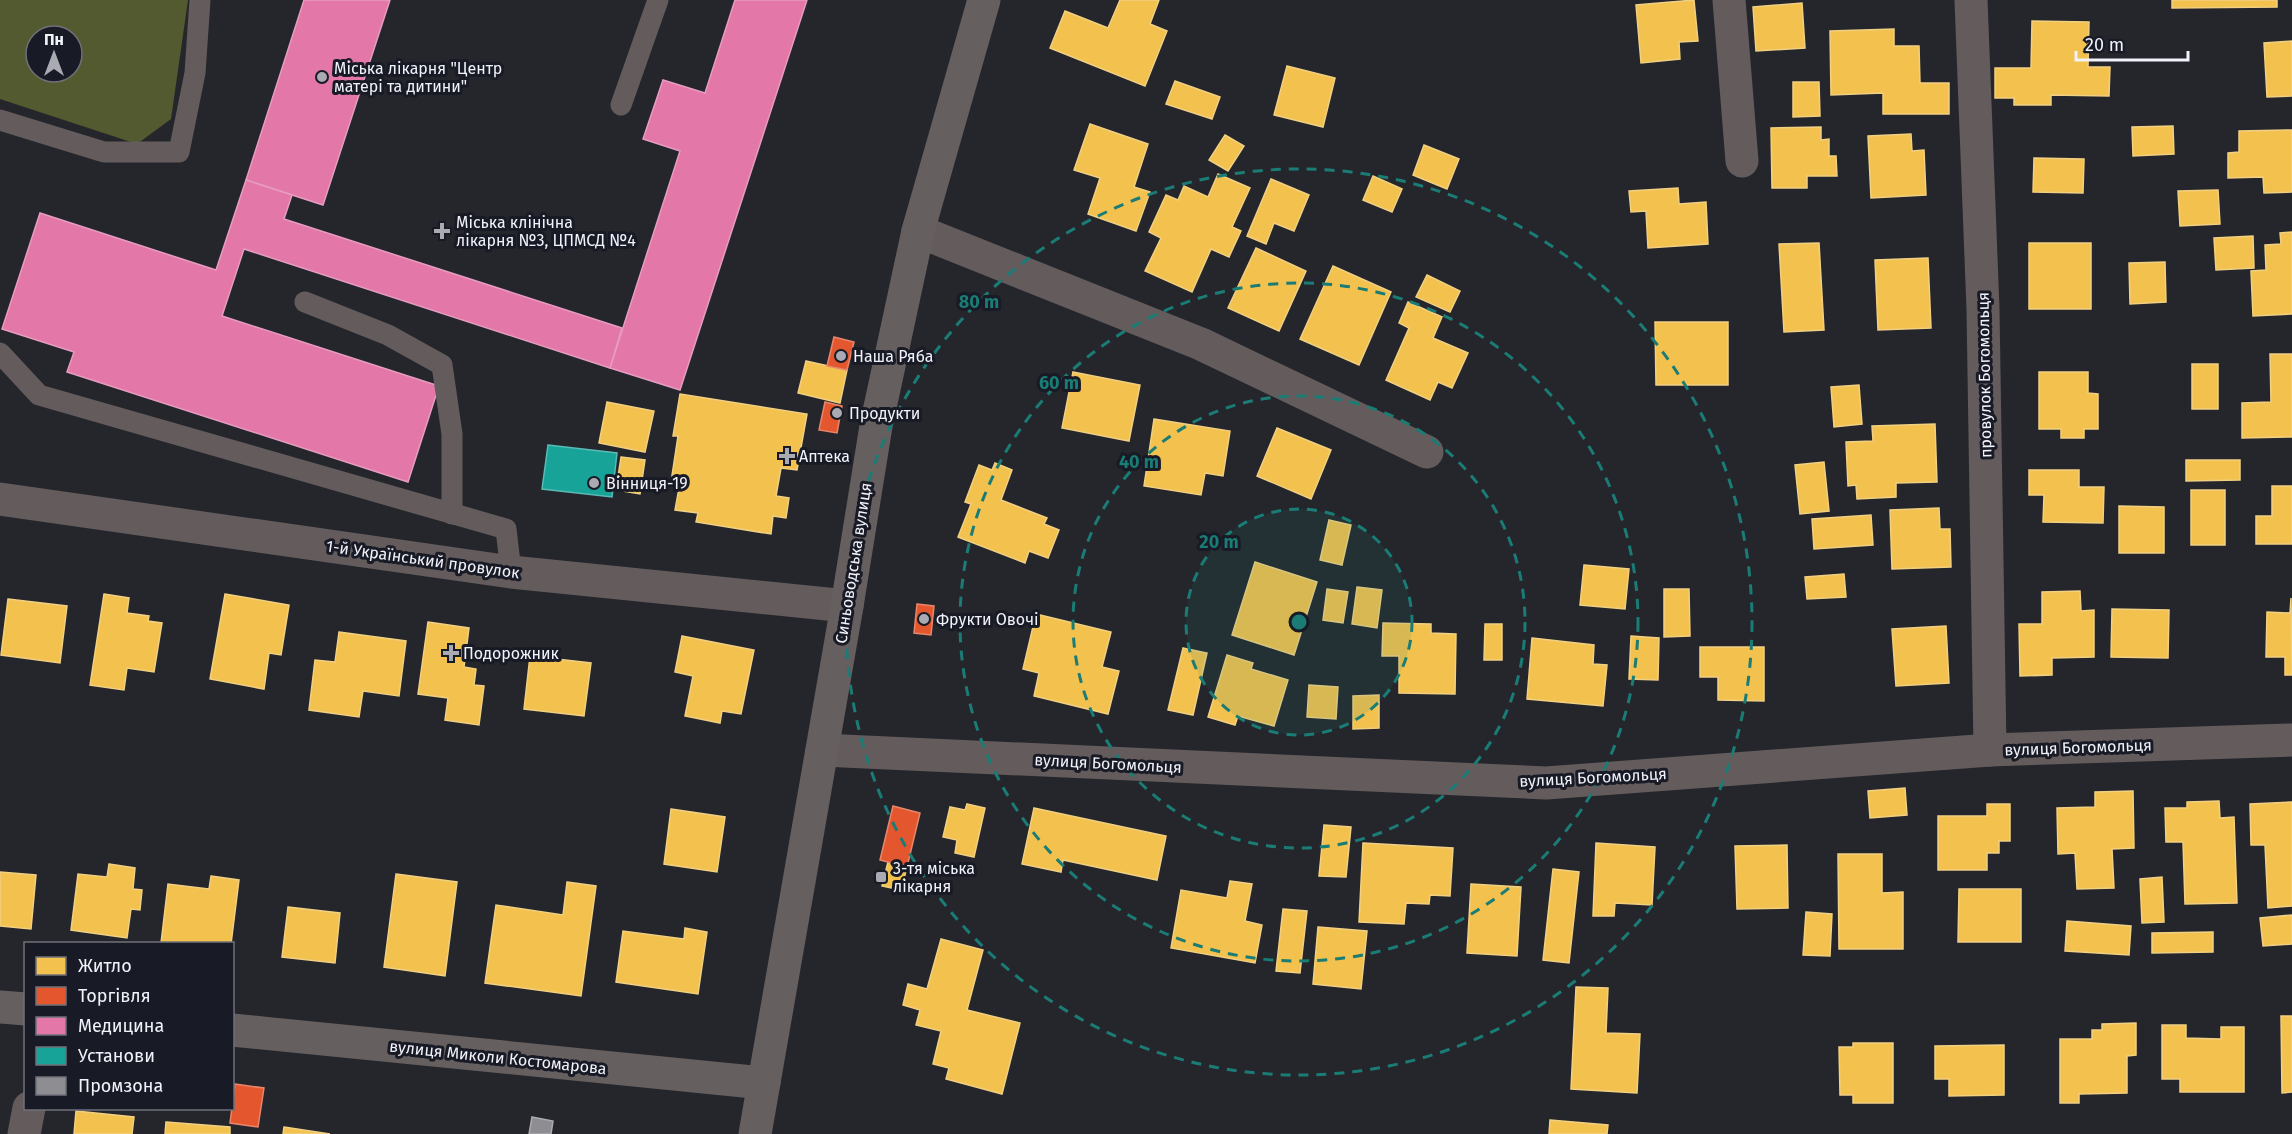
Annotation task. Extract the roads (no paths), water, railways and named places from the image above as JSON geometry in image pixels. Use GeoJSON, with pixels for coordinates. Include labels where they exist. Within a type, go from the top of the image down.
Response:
{"type":"FeatureCollection","features":[{"type":"Feature","properties":{"kind":"street","name":"Синьоводська вулиця"},"geometry":{"type":"LineString","coordinates":[[755,1134],[876,426],[918,231],[984,0]]}},
{"type":"Feature","properties":{"kind":"street"},"geometry":{"type":"LineString","coordinates":[[1729,0],[1742,161]]}},
{"type":"Feature","properties":{"kind":"street","name":"провулок Богомольця"},"geometry":{"type":"LineString","coordinates":[[1971,0],[1983,309],[1990,750]]}},
{"type":"Feature","properties":{"kind":"street"},"geometry":{"type":"LineString","coordinates":[[918,231],[1201,344],[1427,452]]}},
{"type":"Feature","properties":{"kind":"street","name":"1-й Український провулок"},"geometry":{"type":"LineString","coordinates":[[0,499],[511,572],[847,606]]}},
{"type":"Feature","properties":{"kind":"street","name":"вулиця Богомольця"},"geometry":{"type":"LineString","coordinates":[[822,750],[1546,783],[1990,750],[2292,740]]}},
{"type":"Feature","properties":{"kind":"street"},"geometry":{"type":"LineString","coordinates":[[0,1007],[24,1009]]}},
{"type":"Feature","properties":{"kind":"street","name":"вулиця Миколи Костомарова"},"geometry":{"type":"LineString","coordinates":[[234,1030],[764,1083]]}},
{"type":"Feature","properties":{"kind":"street"},"geometry":{"type":"LineString","coordinates":[[24,1134],[29,1110]]}},
{"type":"Feature","properties":{"kind":"lane"},"geometry":{"type":"LineString","coordinates":[[0,120],[104,152],[179,152],[195,73],[200,0]]}},
{"type":"Feature","properties":{"kind":"lane"},"geometry":{"type":"LineString","coordinates":[[621,105],[658,0]]}},
{"type":"Feature","properties":{"kind":"lane"},"geometry":{"type":"LineString","coordinates":[[305,302],[388,335],[442,365],[452,434],[452,514]]}},
{"type":"Feature","properties":{"kind":"lane"},"geometry":{"type":"LineString","coordinates":[[0,353],[39,395],[506,529],[511,572]]}},
{"type":"Feature","properties":{"kind":"place","name":"Міська лікарня \"Центр матері та дитини\""},"geometry":{"type":"Point","coordinates":[322,77]}},
{"type":"Feature","properties":{"kind":"place","name":"Міська клінічна лікарня №3, ЦПМСД №4"},"geometry":{"type":"Point","coordinates":[442,231]}},
{"type":"Feature","properties":{"kind":"place","name":"Наша Ряба"},"geometry":{"type":"Point","coordinates":[841,356]}},
{"type":"Feature","properties":{"kind":"place","name":"Продукти"},"geometry":{"type":"Point","coordinates":[837,413]}},
{"type":"Feature","properties":{"kind":"place","name":"Аптека"},"geometry":{"type":"Point","coordinates":[787,456]}},
{"type":"Feature","properties":{"kind":"place","name":"Вінниця-19"},"geometry":{"type":"Point","coordinates":[594,483]}},
{"type":"Feature","properties":{"kind":"place","name":"Фрукти Овочі"},"geometry":{"type":"Point","coordinates":[924,619]}},
{"type":"Feature","properties":{"kind":"place","name":"Подорожник"},"geometry":{"type":"Point","coordinates":[451,653]}},
{"type":"Feature","properties":{"kind":"place","name":"3-тя міська лікарня"},"geometry":{"type":"Point","coordinates":[881,877]}}]}
